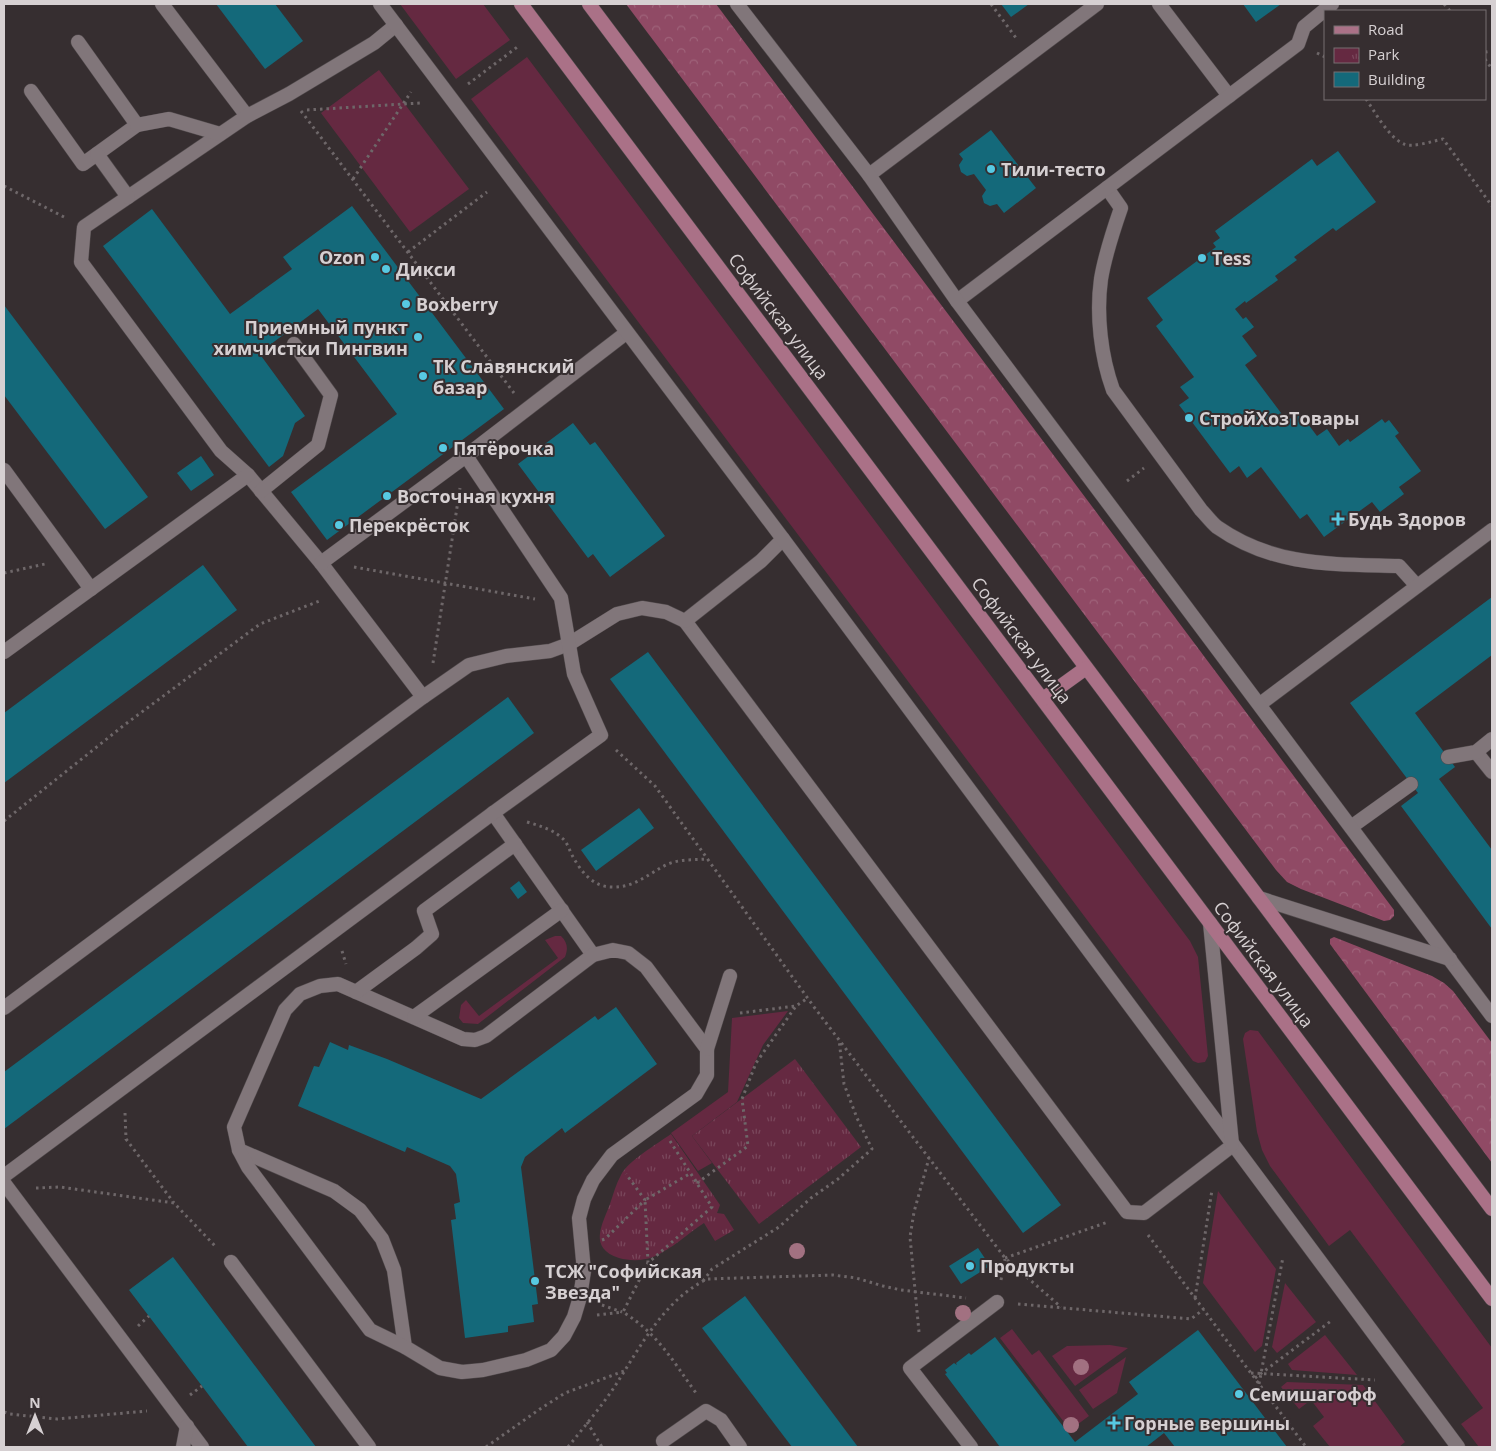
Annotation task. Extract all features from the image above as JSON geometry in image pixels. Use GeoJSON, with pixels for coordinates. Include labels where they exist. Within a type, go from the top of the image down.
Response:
{"type":"FeatureCollection","features":[{"type":"Feature","properties":{"kind":"main road","name":"Софийская улица"},"geometry":{"type":"LineString","coordinates":[[521,4],[1492,1299]]}},
{"type":"Feature","properties":{"kind":"main road","name":"Софийская улица"},"geometry":{"type":"LineString","coordinates":[[589,4],[1492,1208]]}},
{"type":"Feature","properties":{"kind":"main road"},"geometry":{"type":"LineString","coordinates":[[1043,699],[1086,668]]}},
{"type":"Feature","properties":{"kind":"street"},"geometry":{"type":"LineString","coordinates":[[162,4],[247,116]]}},
{"type":"Feature","properties":{"kind":"street"},"geometry":{"type":"LineString","coordinates":[[380,4],[783,539],[1458,1447]]}},
{"type":"Feature","properties":{"kind":"street"},"geometry":{"type":"LineString","coordinates":[[737,4],[869,175],[957,301],[1492,1016]]}},
{"type":"Feature","properties":{"kind":"street"},"geometry":{"type":"LineString","coordinates":[[869,175],[1097,4]]}},
{"type":"Feature","properties":{"kind":"street"},"geometry":{"type":"LineString","coordinates":[[1159,4],[1229,96]]}},
{"type":"Feature","properties":{"kind":"street"},"geometry":{"type":"LineString","coordinates":[[957,301],[1298,44],[1304,27],[1324,11]]}},
{"type":"Feature","properties":{"kind":"street"},"geometry":{"type":"LineString","coordinates":[[396,25],[374,43],[289,94],[247,116],[84,227],[81,262],[221,451],[248,475],[321,563],[423,697]]}},
{"type":"Feature","properties":{"kind":"street"},"geometry":{"type":"LineString","coordinates":[[78,42],[138,125]]}},
{"type":"Feature","properties":{"kind":"street"},"geometry":{"type":"LineString","coordinates":[[31,91],[83,164],[138,125],[169,119],[220,134]]}},
{"type":"Feature","properties":{"kind":"street"},"geometry":{"type":"LineString","coordinates":[[97,154],[128,197]]}},
{"type":"Feature","properties":{"kind":"street"},"geometry":{"type":"LineString","coordinates":[[1107,188],[1121,208],[1101,279],[1101,342],[1106,371],[1113,390],[1201,510],[1216,526],[1245,543],[1276,555],[1303,562],[1399,566],[1417,586]]}},
{"type":"Feature","properties":{"kind":"street"},"geometry":{"type":"LineString","coordinates":[[321,563],[466,456],[626,333]]}},
{"type":"Feature","properties":{"kind":"street"},"geometry":{"type":"LineString","coordinates":[[261,491],[318,445],[330,395],[294,344]]}},
{"type":"Feature","properties":{"kind":"street"},"geometry":{"type":"LineString","coordinates":[[202,1447],[5,1182],[123,1088],[601,735],[574,674],[561,598],[466,456]]}},
{"type":"Feature","properties":{"kind":"street"},"geometry":{"type":"LineString","coordinates":[[4,470],[92,589]]}},
{"type":"Feature","properties":{"kind":"street"},"geometry":{"type":"LineString","coordinates":[[4,652],[248,475]]}},
{"type":"Feature","properties":{"kind":"street"},"geometry":{"type":"LineString","coordinates":[[1260,704],[1492,530]]}},
{"type":"Feature","properties":{"kind":"street"},"geometry":{"type":"LineString","coordinates":[[685,621],[761,561],[783,539]]}},
{"type":"Feature","properties":{"kind":"street"},"geometry":{"type":"LineString","coordinates":[[4,1008],[468,665],[506,656],[550,651],[569,644],[617,614],[642,608],[666,612],[685,621],[1130,1212],[1144,1213],[1232,1145]]}},
{"type":"Feature","properties":{"kind":"street"},"geometry":{"type":"LineString","coordinates":[[1448,757],[1476,752],[1492,739]]}},
{"type":"Feature","properties":{"kind":"street"},"geometry":{"type":"LineString","coordinates":[[1476,752],[1492,772]]}},
{"type":"Feature","properties":{"kind":"street"},"geometry":{"type":"LineString","coordinates":[[1351,827],[1412,784]]}},
{"type":"Feature","properties":{"kind":"street"},"geometry":{"type":"LineString","coordinates":[[493,813],[594,955]]}},
{"type":"Feature","properties":{"kind":"street"},"geometry":{"type":"LineString","coordinates":[[356,992],[432,934],[424,911],[515,844]]}},
{"type":"Feature","properties":{"kind":"street"},"geometry":{"type":"LineString","coordinates":[[1259,898],[1450,959]]}},
{"type":"Feature","properties":{"kind":"street"},"geometry":{"type":"LineString","coordinates":[[414,1017],[562,910]]}},
{"type":"Feature","properties":{"kind":"street"},"geometry":{"type":"LineString","coordinates":[[1210,923],[1232,1145]]}},
{"type":"Feature","properties":{"kind":"street"},"geometry":{"type":"LineString","coordinates":[[707,1049],[646,967],[628,953],[613,950],[594,955],[486,1036],[475,1040],[462,1039],[338,984],[320,986],[300,994],[285,1010],[234,1127],[239,1150],[248,1167],[370,1330],[405,1347],[440,1368],[462,1372],[483,1370],[526,1360],[550,1350],[564,1336],[574,1317],[580,1297],[584,1271],[579,1218],[584,1199],[593,1180],[612,1155],[696,1094],[707,1075],[707,1049],[730,976]]}},
{"type":"Feature","properties":{"kind":"street"},"geometry":{"type":"LineString","coordinates":[[239,1150],[334,1191],[360,1210],[382,1239],[394,1270],[405,1347]]}},
{"type":"Feature","properties":{"kind":"street"},"geometry":{"type":"LineString","coordinates":[[231,1262],[369,1447]]}},
{"type":"Feature","properties":{"kind":"street"},"geometry":{"type":"LineString","coordinates":[[971,1447],[910,1368],[997,1302]]}},
{"type":"Feature","properties":{"kind":"street"},"geometry":{"type":"LineString","coordinates":[[663,1441],[706,1411],[721,1420],[740,1447]]}},
{"type":"Feature","properties":{"kind":"street"},"geometry":{"type":"LineString","coordinates":[[183,1447],[186,1426]]}},
{"type":"Feature","properties":{"kind":"path"},"geometry":{"type":"LineString","coordinates":[[991,4],[1029,55]]}},
{"type":"Feature","properties":{"kind":"path"},"geometry":{"type":"LineString","coordinates":[[463,88],[520,45]]}},
{"type":"Feature","properties":{"kind":"path"},"geometry":{"type":"LineString","coordinates":[[353,179],[411,92]]}},
{"type":"Feature","properties":{"kind":"path"},"geometry":{"type":"LineString","coordinates":[[289,94],[527,409]]}},
{"type":"Feature","properties":{"kind":"path"},"geometry":{"type":"LineString","coordinates":[[1367,100],[1393,137],[1405,145],[1421,144],[1443,139],[1492,206]]}},
{"type":"Feature","properties":{"kind":"path"},"geometry":{"type":"LineString","coordinates":[[305,110],[420,103]]}},
{"type":"Feature","properties":{"kind":"path"},"geometry":{"type":"LineString","coordinates":[[4,186],[84,227]]}},
{"type":"Feature","properties":{"kind":"path"},"geometry":{"type":"LineString","coordinates":[[408,252],[487,192]]}},
{"type":"Feature","properties":{"kind":"path"},"geometry":{"type":"LineString","coordinates":[[423,697],[435,656],[466,456]]}},
{"type":"Feature","properties":{"kind":"path"},"geometry":{"type":"LineString","coordinates":[[4,573],[70,559]]}},
{"type":"Feature","properties":{"kind":"path"},"geometry":{"type":"LineString","coordinates":[[321,563],[547,601],[562,606]]}},
{"type":"Feature","properties":{"kind":"path"},"geometry":{"type":"LineString","coordinates":[[4,821],[123,726],[260,624],[344,592]]}},
{"type":"Feature","properties":{"kind":"path"},"geometry":{"type":"LineString","coordinates":[[601,735],[655,786],[808,998],[1005,1258],[1061,1307]]}},
{"type":"Feature","properties":{"kind":"path"},"geometry":{"type":"LineString","coordinates":[[493,813],[543,826],[563,838],[576,863],[590,880],[608,887],[625,886],[635,883],[668,864],[678,861],[707,859]]}},
{"type":"Feature","properties":{"kind":"path"},"geometry":{"type":"LineString","coordinates":[[697,1183],[748,1146],[742,1099],[756,1063],[796,1006],[808,998]]}},
{"type":"Feature","properties":{"kind":"path"},"geometry":{"type":"LineString","coordinates":[[717,1016],[796,1006]]}},
{"type":"Feature","properties":{"kind":"path"},"geometry":{"type":"LineString","coordinates":[[702,1282],[712,1269],[779,1227],[811,1198],[838,1179],[872,1149],[844,1084],[839,1038]]}},
{"type":"Feature","properties":{"kind":"path"},"geometry":{"type":"LineString","coordinates":[[123,1088],[126,1139],[174,1203],[231,1262]]}},
{"type":"Feature","properties":{"kind":"path"},"geometry":{"type":"LineString","coordinates":[[658,1121],[712,1207],[648,1263],[623,1312],[636,1320],[663,1345],[706,1411]]}},
{"type":"Feature","properties":{"kind":"path"},"geometry":{"type":"LineString","coordinates":[[612,1155],[645,1200],[648,1263]]}},
{"type":"Feature","properties":{"kind":"path"},"geometry":{"type":"LineString","coordinates":[[922,1359],[910,1237],[914,1212],[929,1158]]}},
{"type":"Feature","properties":{"kind":"path"},"geometry":{"type":"LineString","coordinates":[[582,1247],[604,1239],[645,1200],[690,1173]]}},
{"type":"Feature","properties":{"kind":"path"},"geometry":{"type":"LineString","coordinates":[[5,1182],[60,1187],[174,1203]]}},
{"type":"Feature","properties":{"kind":"path"},"geometry":{"type":"LineString","coordinates":[[1195,1298],[1213,1186]]}},
{"type":"Feature","properties":{"kind":"path"},"geometry":{"type":"LineString","coordinates":[[1005,1258],[1111,1221],[1130,1212],[1306,1447]]}},
{"type":"Feature","properties":{"kind":"path"},"geometry":{"type":"LineString","coordinates":[[1259,1384],[1283,1257]]}},
{"type":"Feature","properties":{"kind":"path"},"geometry":{"type":"LineString","coordinates":[[997,1302],[1005,1258]]}},
{"type":"Feature","properties":{"kind":"path"},"geometry":{"type":"LineString","coordinates":[[568,1447],[614,1388],[649,1332],[671,1305],[690,1288],[707,1279],[832,1275],[856,1278],[883,1286],[916,1292],[997,1302],[1191,1319],[1204,1309]]}},
{"type":"Feature","properties":{"kind":"path"},"geometry":{"type":"LineString","coordinates":[[1255,1378],[1330,1321]]}},
{"type":"Feature","properties":{"kind":"path"},"geometry":{"type":"LineString","coordinates":[[486,1447],[565,1393],[624,1371]]}},
{"type":"Feature","properties":{"kind":"path"},"geometry":{"type":"LineString","coordinates":[[1251,1373],[1375,1380]]}},
{"type":"Feature","properties":{"kind":"path"},"geometry":{"type":"LineString","coordinates":[[4,1412],[57,1419],[174,1409]]}},
{"type":"Feature","properties":{"kind":"path"},"geometry":{"type":"LineString","coordinates":[[588,1422],[602,1447]]}},
{"type":"Feature","properties":{"kind":"green space"},"geometry":{"type":"Polygon","coordinates":[[[400,4],[483,4],[510,40],[456,79],[400,4]]]}},
{"type":"Feature","properties":{"kind":"green space"},"geometry":{"type":"Polygon","coordinates":[[[626,4],[716,4],[1394,910],[1394,916],[1390,920],[1384,921],[1301,889],[1287,882],[1276,870],[626,4]]]}},
{"type":"Feature","properties":{"kind":"green space"},"geometry":{"type":"Polygon","coordinates":[[[527,57],[1190,941],[1198,957],[1208,1056],[1205,1062],[1198,1063],[1193,1061],[471,99],[527,57]]]}},
{"type":"Feature","properties":{"kind":"green space"},"geometry":{"type":"Polygon","coordinates":[[[379,70],[469,189],[410,232],[321,113],[379,70]]]}},
{"type":"Feature","properties":{"kind":"green space"},"geometry":{"type":"Polygon","coordinates":[[[561,936],[565,941],[567,949],[565,957],[478,1024],[463,1023],[459,1018],[461,1005],[466,1000],[479,1016],[558,958],[545,940],[561,936]]]}},
{"type":"Feature","properties":{"kind":"green space"},"geometry":{"type":"Polygon","coordinates":[[[1334,937],[1432,976],[1444,983],[1453,991],[1492,1043],[1492,1163],[1330,944],[1330,939],[1334,937]]]}},
{"type":"Feature","properties":{"kind":"green space"},"geometry":{"type":"Polygon","coordinates":[[[788,1011],[763,1045],[737,1102],[692,1136],[712,1163],[698,1171],[671,1133],[728,1092],[732,1018],[788,1011]]]}},
{"type":"Feature","properties":{"kind":"green space"},"geometry":{"type":"Polygon","coordinates":[[[1250,1030],[1258,1031],[1492,1348],[1492,1447],[1479,1447],[1461,1424],[1483,1408],[1350,1230],[1329,1246],[1270,1166],[1262,1150],[1257,1132],[1243,1039],[1245,1033],[1250,1030]]]}},
{"type":"Feature","properties":{"kind":"green space"},"geometry":{"type":"Polygon","coordinates":[[[795,1059],[861,1147],[759,1224],[692,1136],[795,1059]]]}},
{"type":"Feature","properties":{"kind":"green space"},"geometry":{"type":"Polygon","coordinates":[[[671,1134],[720,1205],[717,1213],[724,1214],[734,1230],[715,1241],[704,1223],[673,1246],[653,1257],[632,1260],[609,1254],[600,1242],[600,1235],[619,1178],[630,1164],[671,1134]]]}},
{"type":"Feature","properties":{"kind":"green space"},"geometry":{"type":"Polygon","coordinates":[[[1218,1191],[1276,1269],[1262,1346],[1255,1352],[1203,1283],[1218,1191]]]}},
{"type":"Feature","properties":{"kind":"green space"},"geometry":{"type":"Polygon","coordinates":[[[1285,1283],[1316,1322],[1277,1353],[1272,1347],[1285,1283]]]}},
{"type":"Feature","properties":{"kind":"green space"},"geometry":{"type":"Polygon","coordinates":[[[1012,1329],[1032,1355],[1039,1350],[1089,1416],[1070,1430],[1000,1338],[1012,1329]]]}},
{"type":"Feature","properties":{"kind":"green space"},"geometry":{"type":"Polygon","coordinates":[[[1325,1335],[1357,1375],[1292,1370],[1288,1364],[1325,1335]]]}},
{"type":"Feature","properties":{"kind":"green space"},"geometry":{"type":"Polygon","coordinates":[[[1110,1345],[1128,1348],[1075,1386],[1052,1356],[1067,1346],[1110,1345]]]}},
{"type":"Feature","properties":{"kind":"green space"},"geometry":{"type":"Polygon","coordinates":[[[1126,1357],[1117,1393],[1093,1409],[1079,1390],[1126,1357]]]}},
{"type":"Feature","properties":{"kind":"green space"},"geometry":{"type":"Polygon","coordinates":[[[1287,1382],[1363,1385],[1405,1442],[1399,1447],[1330,1447],[1313,1426],[1324,1417],[1311,1400],[1299,1409],[1281,1387],[1287,1382]]]}},
{"type":"Feature","properties":{"kind":"building"},"geometry":{"type":"Polygon","coordinates":[[[216,4],[275,4],[303,41],[265,69],[216,4]]]}},
{"type":"Feature","properties":{"kind":"building"},"geometry":{"type":"Polygon","coordinates":[[[1001,4],[1029,4],[1011,17],[1001,4]]]}},
{"type":"Feature","properties":{"kind":"building"},"geometry":{"type":"Polygon","coordinates":[[[1243,4],[1281,4],[1256,22],[1243,4]]]}},
{"type":"Feature","properties":{"kind":"building","name":"Тили-тесто"},"geometry":{"type":"Polygon","coordinates":[[[991,130],[1036,188],[1004,213],[997,204],[990,206],[984,203],[982,196],[986,190],[974,174],[967,176],[961,172],[959,165],[963,159],[959,154],[991,130]]]}},
{"type":"Feature","properties":{"kind":"building"},"geometry":{"type":"Polygon","coordinates":[[[1338,151],[1376,202],[1336,231],[1333,228],[1294,257],[1297,260],[1275,276],[1278,280],[1235,309],[1243,319],[1246,317],[1254,327],[1242,336],[1257,356],[1245,365],[1287,421],[1299,412],[1317,436],[1327,429],[1339,446],[1348,439],[1350,442],[1382,419],[1385,423],[1389,420],[1399,433],[1395,436],[1421,471],[1399,487],[1404,494],[1380,512],[1372,502],[1324,537],[1307,514],[1300,519],[1261,467],[1247,478],[1239,466],[1230,473],[1179,405],[1189,398],[1180,387],[1194,377],[1156,326],[1163,320],[1147,298],[1216,247],[1213,243],[1220,238],[1215,231],[1312,159],[1317,166],[1338,151]]]}},
{"type":"Feature","properties":{"kind":"building","name":"ТК Славянский базар"},"geometry":{"type":"Polygon","coordinates":[[[352,206],[504,409],[327,540],[291,492],[397,414],[318,309],[259,353],[305,416],[295,423],[283,456],[269,467],[103,246],[152,209],[230,314],[292,269],[283,257],[352,206]]]}},
{"type":"Feature","properties":{"kind":"building"},"geometry":{"type":"Polygon","coordinates":[[[4,305],[148,497],[105,529],[4,395],[4,305]]]}},
{"type":"Feature","properties":{"kind":"building"},"geometry":{"type":"Polygon","coordinates":[[[573,423],[590,445],[595,442],[665,536],[610,577],[593,554],[588,558],[518,464],[573,423]]]}},
{"type":"Feature","properties":{"kind":"building"},"geometry":{"type":"Polygon","coordinates":[[[201,456],[214,475],[191,491],[177,473],[201,456]]]}},
{"type":"Feature","properties":{"kind":"building"},"geometry":{"type":"Polygon","coordinates":[[[203,565],[237,610],[4,783],[4,713],[203,565]]]}},
{"type":"Feature","properties":{"kind":"building"},"geometry":{"type":"Polygon","coordinates":[[[1492,597],[1492,655],[1415,713],[1455,767],[1439,779],[1492,850],[1492,929],[1401,806],[1418,793],[1350,703],[1492,597]]]}},
{"type":"Feature","properties":{"kind":"building"},"geometry":{"type":"Polygon","coordinates":[[[648,652],[1061,1205],[1023,1233],[610,679],[648,652]]]}},
{"type":"Feature","properties":{"kind":"building"},"geometry":{"type":"Polygon","coordinates":[[[508,697],[534,733],[4,1129],[4,1072],[508,697]]]}},
{"type":"Feature","properties":{"kind":"building"},"geometry":{"type":"Polygon","coordinates":[[[639,808],[654,828],[596,871],[581,850],[639,808]]]}},
{"type":"Feature","properties":{"kind":"building"},"geometry":{"type":"Polygon","coordinates":[[[519,881],[527,892],[518,899],[510,888],[519,881]]]}},
{"type":"Feature","properties":{"kind":"building"},"geometry":{"type":"Polygon","coordinates":[[[616,1007],[657,1064],[565,1133],[562,1128],[525,1157],[521,1167],[538,1304],[532,1305],[534,1322],[508,1326],[508,1332],[465,1338],[451,1220],[456,1219],[454,1204],[460,1202],[456,1174],[450,1166],[407,1147],[405,1152],[298,1106],[314,1066],[319,1067],[330,1042],[348,1050],[349,1045],[481,1099],[595,1016],[598,1020],[616,1007]]]}},
{"type":"Feature","properties":{"kind":"building","name":"Продукты"},"geometry":{"type":"Polygon","coordinates":[[[978,1248],[990,1266],[961,1284],[949,1266],[978,1248]]]}},
{"type":"Feature","properties":{"kind":"building"},"geometry":{"type":"Polygon","coordinates":[[[173,1257],[316,1447],[248,1447],[129,1290],[173,1257]]]}},
{"type":"Feature","properties":{"kind":"building"},"geometry":{"type":"Polygon","coordinates":[[[745,1296],[858,1447],[792,1447],[702,1328],[745,1296]]]}},
{"type":"Feature","properties":{"kind":"building"},"geometry":{"type":"Polygon","coordinates":[[[1198,1330],[1287,1447],[1175,1447],[1164,1433],[1146,1447],[1000,1447],[945,1374],[947,1373],[945,1370],[954,1363],[957,1365],[956,1363],[969,1353],[971,1355],[995,1337],[1075,1442],[1138,1394],[1129,1382],[1198,1330]]]}},
{"type":"Feature","properties":{"kind":"place","name":"Тили-тесто"},"geometry":{"type":"Point","coordinates":[991,169]}},
{"type":"Feature","properties":{"kind":"place","name":"Ozon"},"geometry":{"type":"Point","coordinates":[375,257]}},
{"type":"Feature","properties":{"kind":"place","name":"Tess"},"geometry":{"type":"Point","coordinates":[1202,258]}},
{"type":"Feature","properties":{"kind":"place","name":"Дикси"},"geometry":{"type":"Point","coordinates":[386,269]}},
{"type":"Feature","properties":{"kind":"place","name":"Boxberry"},"geometry":{"type":"Point","coordinates":[406,304]}},
{"type":"Feature","properties":{"kind":"place","name":"Приемный пункт химчистки Пингвин"},"geometry":{"type":"Point","coordinates":[418,337]}},
{"type":"Feature","properties":{"kind":"place","name":"ТК Славянский базар"},"geometry":{"type":"Point","coordinates":[423,376]}},
{"type":"Feature","properties":{"kind":"place","name":"СтройХозТовары"},"geometry":{"type":"Point","coordinates":[1189,418]}},
{"type":"Feature","properties":{"kind":"place","name":"Пятёрочка"},"geometry":{"type":"Point","coordinates":[443,448]}},
{"type":"Feature","properties":{"kind":"place","name":"Восточная кухня"},"geometry":{"type":"Point","coordinates":[387,496]}},
{"type":"Feature","properties":{"kind":"place","name":"Будь Здоров"},"geometry":{"type":"Point","coordinates":[1338,519]}},
{"type":"Feature","properties":{"kind":"place","name":"Перекрёсток"},"geometry":{"type":"Point","coordinates":[339,525]}},
{"type":"Feature","properties":{"kind":"place","name":"Продукты"},"geometry":{"type":"Point","coordinates":[970,1266]}},
{"type":"Feature","properties":{"kind":"place","name":"ТСЖ \"Софийская Звезда\""},"geometry":{"type":"Point","coordinates":[535,1281]}},
{"type":"Feature","properties":{"kind":"place","name":"Семишагофф"},"geometry":{"type":"Point","coordinates":[1239,1394]}},
{"type":"Feature","properties":{"kind":"place","name":"Горные вершины"},"geometry":{"type":"Point","coordinates":[1114,1423]}}]}
